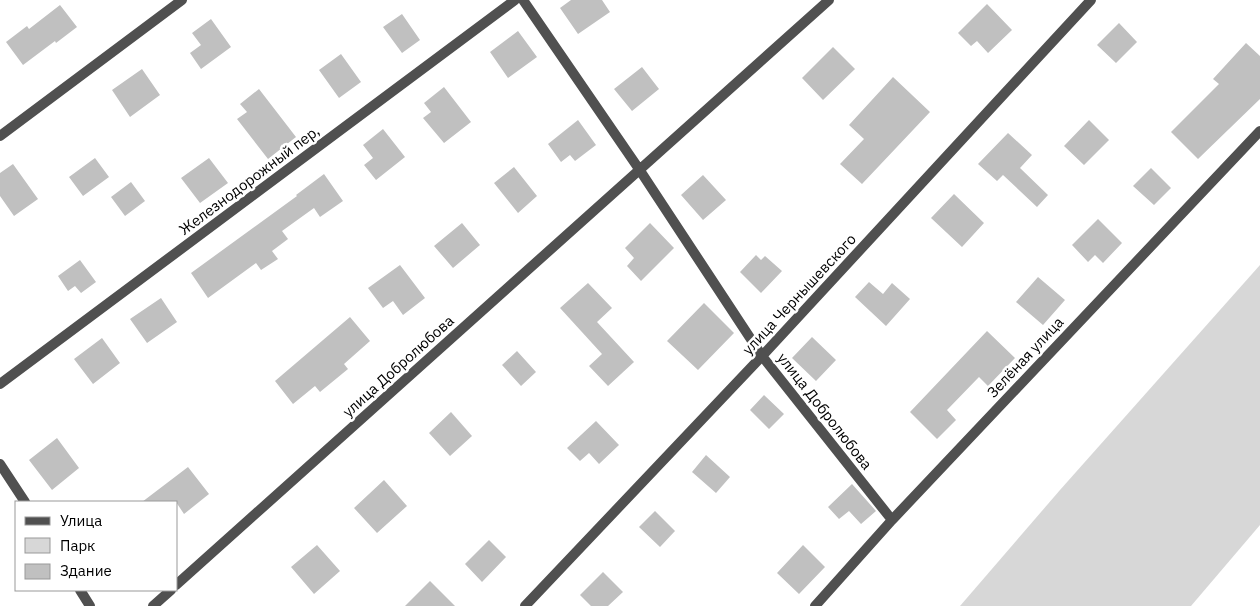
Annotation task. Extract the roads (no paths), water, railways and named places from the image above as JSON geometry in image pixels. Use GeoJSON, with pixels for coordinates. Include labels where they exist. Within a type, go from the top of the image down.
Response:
{"type":"FeatureCollection","features":[{"type":"Feature","properties":{"kind":"street"},"geometry":{"type":"LineString","coordinates":[[0,136],[182,0]]}},
{"type":"Feature","properties":{"kind":"street","name":"Железнодорожный пер,"},"geometry":{"type":"LineString","coordinates":[[0,384],[515,0]]}},
{"type":"Feature","properties":{"kind":"street","name":"улица Добролюбова"},"geometry":{"type":"LineString","coordinates":[[523,0],[639,169],[762,356],[892,520]]}},
{"type":"Feature","properties":{"kind":"street","name":"улица Добролюбова"},"geometry":{"type":"LineString","coordinates":[[178,583],[829,0]]}},
{"type":"Feature","properties":{"kind":"street","name":"улица Чернышевского"},"geometry":{"type":"LineString","coordinates":[[524,606],[762,356],[1091,0]]}},
{"type":"Feature","properties":{"kind":"street","name":"Зелёная улица"},"geometry":{"type":"LineString","coordinates":[[815,606],[892,520],[1260,131]]}},
{"type":"Feature","properties":{"kind":"street"},"geometry":{"type":"LineString","coordinates":[[0,464],[23,501]]}},
{"type":"Feature","properties":{"kind":"street"},"geometry":{"type":"LineString","coordinates":[[81,591],[90,606]]}},
{"type":"Feature","properties":{"kind":"street"},"geometry":{"type":"LineString","coordinates":[[153,606],[170,591]]}}]}
